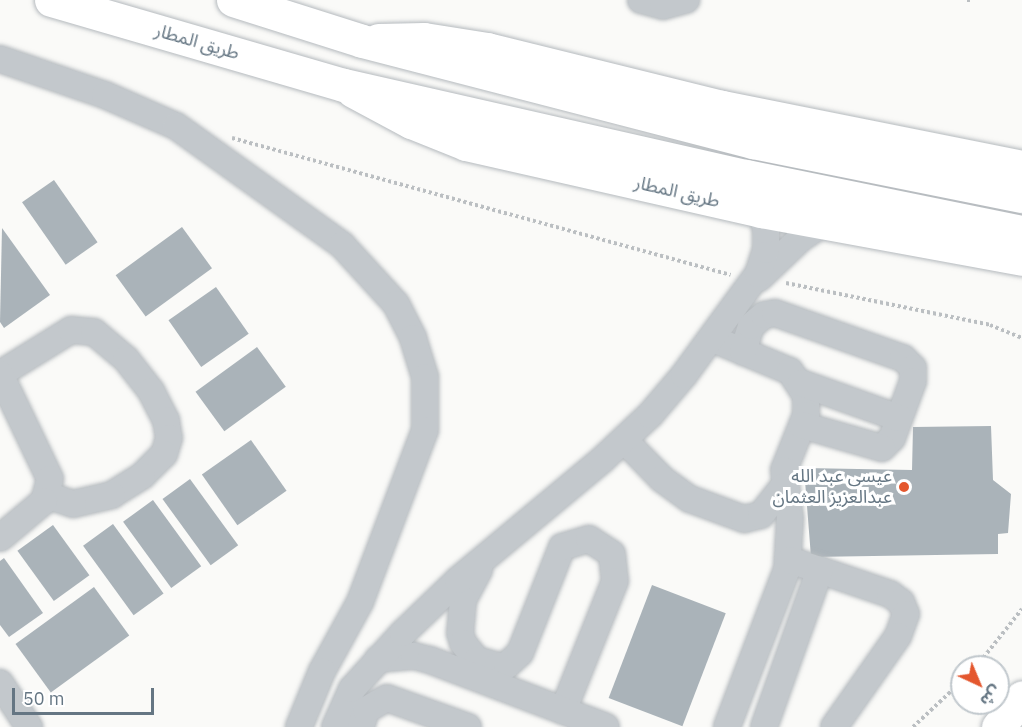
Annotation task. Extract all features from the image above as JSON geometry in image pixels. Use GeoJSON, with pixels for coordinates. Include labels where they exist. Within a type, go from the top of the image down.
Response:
{"type":"FeatureCollection","features":[{"type":"Feature","properties":{"kind":"main road","name":"طريق المطار"},"geometry":{"type":"LineString","coordinates":[[51,0],[344,85],[746,176],[1022,232]]}},
{"type":"Feature","properties":{"kind":"main road"},"geometry":{"type":"LineString","coordinates":[[233,0],[362,41],[753,142],[1022,196]]}},
{"type":"Feature","properties":{"kind":"main road"},"geometry":{"type":"LineString","coordinates":[[362,41],[424,39],[487,49],[722,107],[1022,167]]}},
{"type":"Feature","properties":{"kind":"main road","name":"طريق المطار"},"geometry":{"type":"LineString","coordinates":[[344,85],[411,122],[466,144],[761,211],[916,237],[1022,259]]}},
{"type":"Feature","properties":{"kind":"main road"},"geometry":{"type":"LineString","coordinates":[[901,144],[1022,146]]}},
{"type":"Feature","properties":{"kind":"main road"},"geometry":{"type":"LineString","coordinates":[[916,237],[1022,279]]}},
{"type":"Feature","properties":{"kind":"main road"},"geometry":{"type":"LineString","coordinates":[[998,727],[1022,697]]}},
{"type":"Feature","properties":{"kind":"street"},"geometry":{"type":"LineString","coordinates":[[641,0],[663,6],[686,0]]}},
{"type":"Feature","properties":{"kind":"street"},"geometry":{"type":"LineString","coordinates":[[0,59],[105,95],[176,126],[342,245],[396,304],[413,338],[425,377],[425,430],[360,602],[322,671],[300,727]]}},
{"type":"Feature","properties":{"kind":"street"},"geometry":{"type":"LineString","coordinates":[[753,282],[766,250],[766,230],[761,211]]}},
{"type":"Feature","properties":{"kind":"street"},"geometry":{"type":"LineString","coordinates":[[335,727],[352,689],[378,659],[486,556],[624,440],[650,415],[713,339],[753,282],[801,238],[826,222]]}},
{"type":"Feature","properties":{"kind":"street"},"geometry":{"type":"LineString","coordinates":[[743,352],[752,326],[764,315],[775,313],[903,358],[914,371],[899,418],[888,443],[876,449],[802,425]]}},
{"type":"Feature","properties":{"kind":"street"},"geometry":{"type":"LineString","coordinates":[[0,538],[21,524],[47,495],[50,479],[46,465],[0,374],[71,330],[94,332],[126,358],[152,391],[166,420],[168,438],[164,454],[142,476],[112,495],[73,504],[47,495]]}},
{"type":"Feature","properties":{"kind":"street"},"geometry":{"type":"LineString","coordinates":[[713,339],[790,371],[801,383],[806,396],[802,425],[784,470],[783,487],[790,519],[789,560],[727,727]]}},
{"type":"Feature","properties":{"kind":"street"},"geometry":{"type":"LineString","coordinates":[[801,383],[899,418]]}},
{"type":"Feature","properties":{"kind":"street"},"geometry":{"type":"LineString","coordinates":[[624,440],[662,479],[690,500],[744,519],[761,515],[783,487]]}},
{"type":"Feature","properties":{"kind":"street"},"geometry":{"type":"LineString","coordinates":[[486,556],[463,600],[460,633],[463,643],[477,660],[498,666],[507,665],[520,653],[562,547],[589,539],[612,554],[615,581],[563,711]]}},
{"type":"Feature","properties":{"kind":"street"},"geometry":{"type":"LineString","coordinates":[[789,560],[890,594],[901,602],[906,614],[898,636],[834,727]]}},
{"type":"Feature","properties":{"kind":"street"},"geometry":{"type":"LineString","coordinates":[[764,727],[820,570]]}},
{"type":"Feature","properties":{"kind":"street"},"geometry":{"type":"LineString","coordinates":[[378,659],[414,656],[430,660],[606,727]]}},
{"type":"Feature","properties":{"kind":"street"},"geometry":{"type":"LineString","coordinates":[[0,683],[29,727]]}},
{"type":"Feature","properties":{"kind":"street"},"geometry":{"type":"LineString","coordinates":[[361,727],[366,710],[387,698],[468,727]]}},
{"type":"Feature","properties":{"kind":"path"},"geometry":{"type":"LineString","coordinates":[[967,0],[972,0]]}},
{"type":"Feature","properties":{"kind":"path"},"geometry":{"type":"LineString","coordinates":[[222,136],[279,148],[753,282],[795,283],[990,325],[1022,338]]}},
{"type":"Feature","properties":{"kind":"path"},"geometry":{"type":"LineString","coordinates":[[986,655],[1022,609]]}},
{"type":"Feature","properties":{"kind":"path"},"geometry":{"type":"LineString","coordinates":[[913,727],[950,692]]}},
{"type":"Feature","properties":{"kind":"building"},"geometry":{"type":"Polygon","coordinates":[[[54,180],[98,242],[66,265],[22,202],[54,180]]]}},
{"type":"Feature","properties":{"kind":"building"},"geometry":{"type":"Polygon","coordinates":[[[182,227],[212,268],[146,316],[116,275],[182,227]]]}},
{"type":"Feature","properties":{"kind":"building"},"geometry":{"type":"Polygon","coordinates":[[[2,228],[50,295],[4,328],[0,322],[2,228]]]}},
{"type":"Feature","properties":{"kind":"building"},"geometry":{"type":"Polygon","coordinates":[[[216,287],[249,334],[201,367],[168,320],[216,287]]]}},
{"type":"Feature","properties":{"kind":"building"},"geometry":{"type":"Polygon","coordinates":[[[257,347],[286,387],[224,431],[196,392],[257,347]]]}},
{"type":"Feature","properties":{"kind":"building","name":"عيسى عبد الله عبدالعزيز العثمان"},"geometry":{"type":"Polygon","coordinates":[[[991,426],[993,480],[1011,494],[1008,533],[998,534],[998,554],[811,557],[804,468],[912,470],[913,427],[991,426]]]}},
{"type":"Feature","properties":{"kind":"building"},"geometry":{"type":"Polygon","coordinates":[[[251,440],[287,491],[237,525],[202,474],[251,440]]]}},
{"type":"Feature","properties":{"kind":"building"},"geometry":{"type":"Polygon","coordinates":[[[190,479],[238,545],[211,565],[162,499],[190,479]]]}},
{"type":"Feature","properties":{"kind":"building"},"geometry":{"type":"Polygon","coordinates":[[[153,500],[201,566],[171,588],[123,522],[153,500]]]}},
{"type":"Feature","properties":{"kind":"building"},"geometry":{"type":"Polygon","coordinates":[[[113,524],[164,594],[134,615],[83,546],[113,524]]]}},
{"type":"Feature","properties":{"kind":"building"},"geometry":{"type":"Polygon","coordinates":[[[53,525],[89,575],[54,601],[17,551],[53,525]]]}},
{"type":"Feature","properties":{"kind":"building"},"geometry":{"type":"Polygon","coordinates":[[[4,558],[43,613],[9,637],[0,625],[0,561],[4,558]]]}},
{"type":"Feature","properties":{"kind":"building"},"geometry":{"type":"Polygon","coordinates":[[[652,585],[726,613],[682,726],[609,698],[652,585]]]}},
{"type":"Feature","properties":{"kind":"building"},"geometry":{"type":"Polygon","coordinates":[[[94,587],[129,636],[51,693],[16,644],[94,587]]]}},
{"type":"Feature","properties":{"kind":"place","name":"عيسى عبد الله عبدالعزيز العثمان"},"geometry":{"type":"Point","coordinates":[904,487]}}]}
